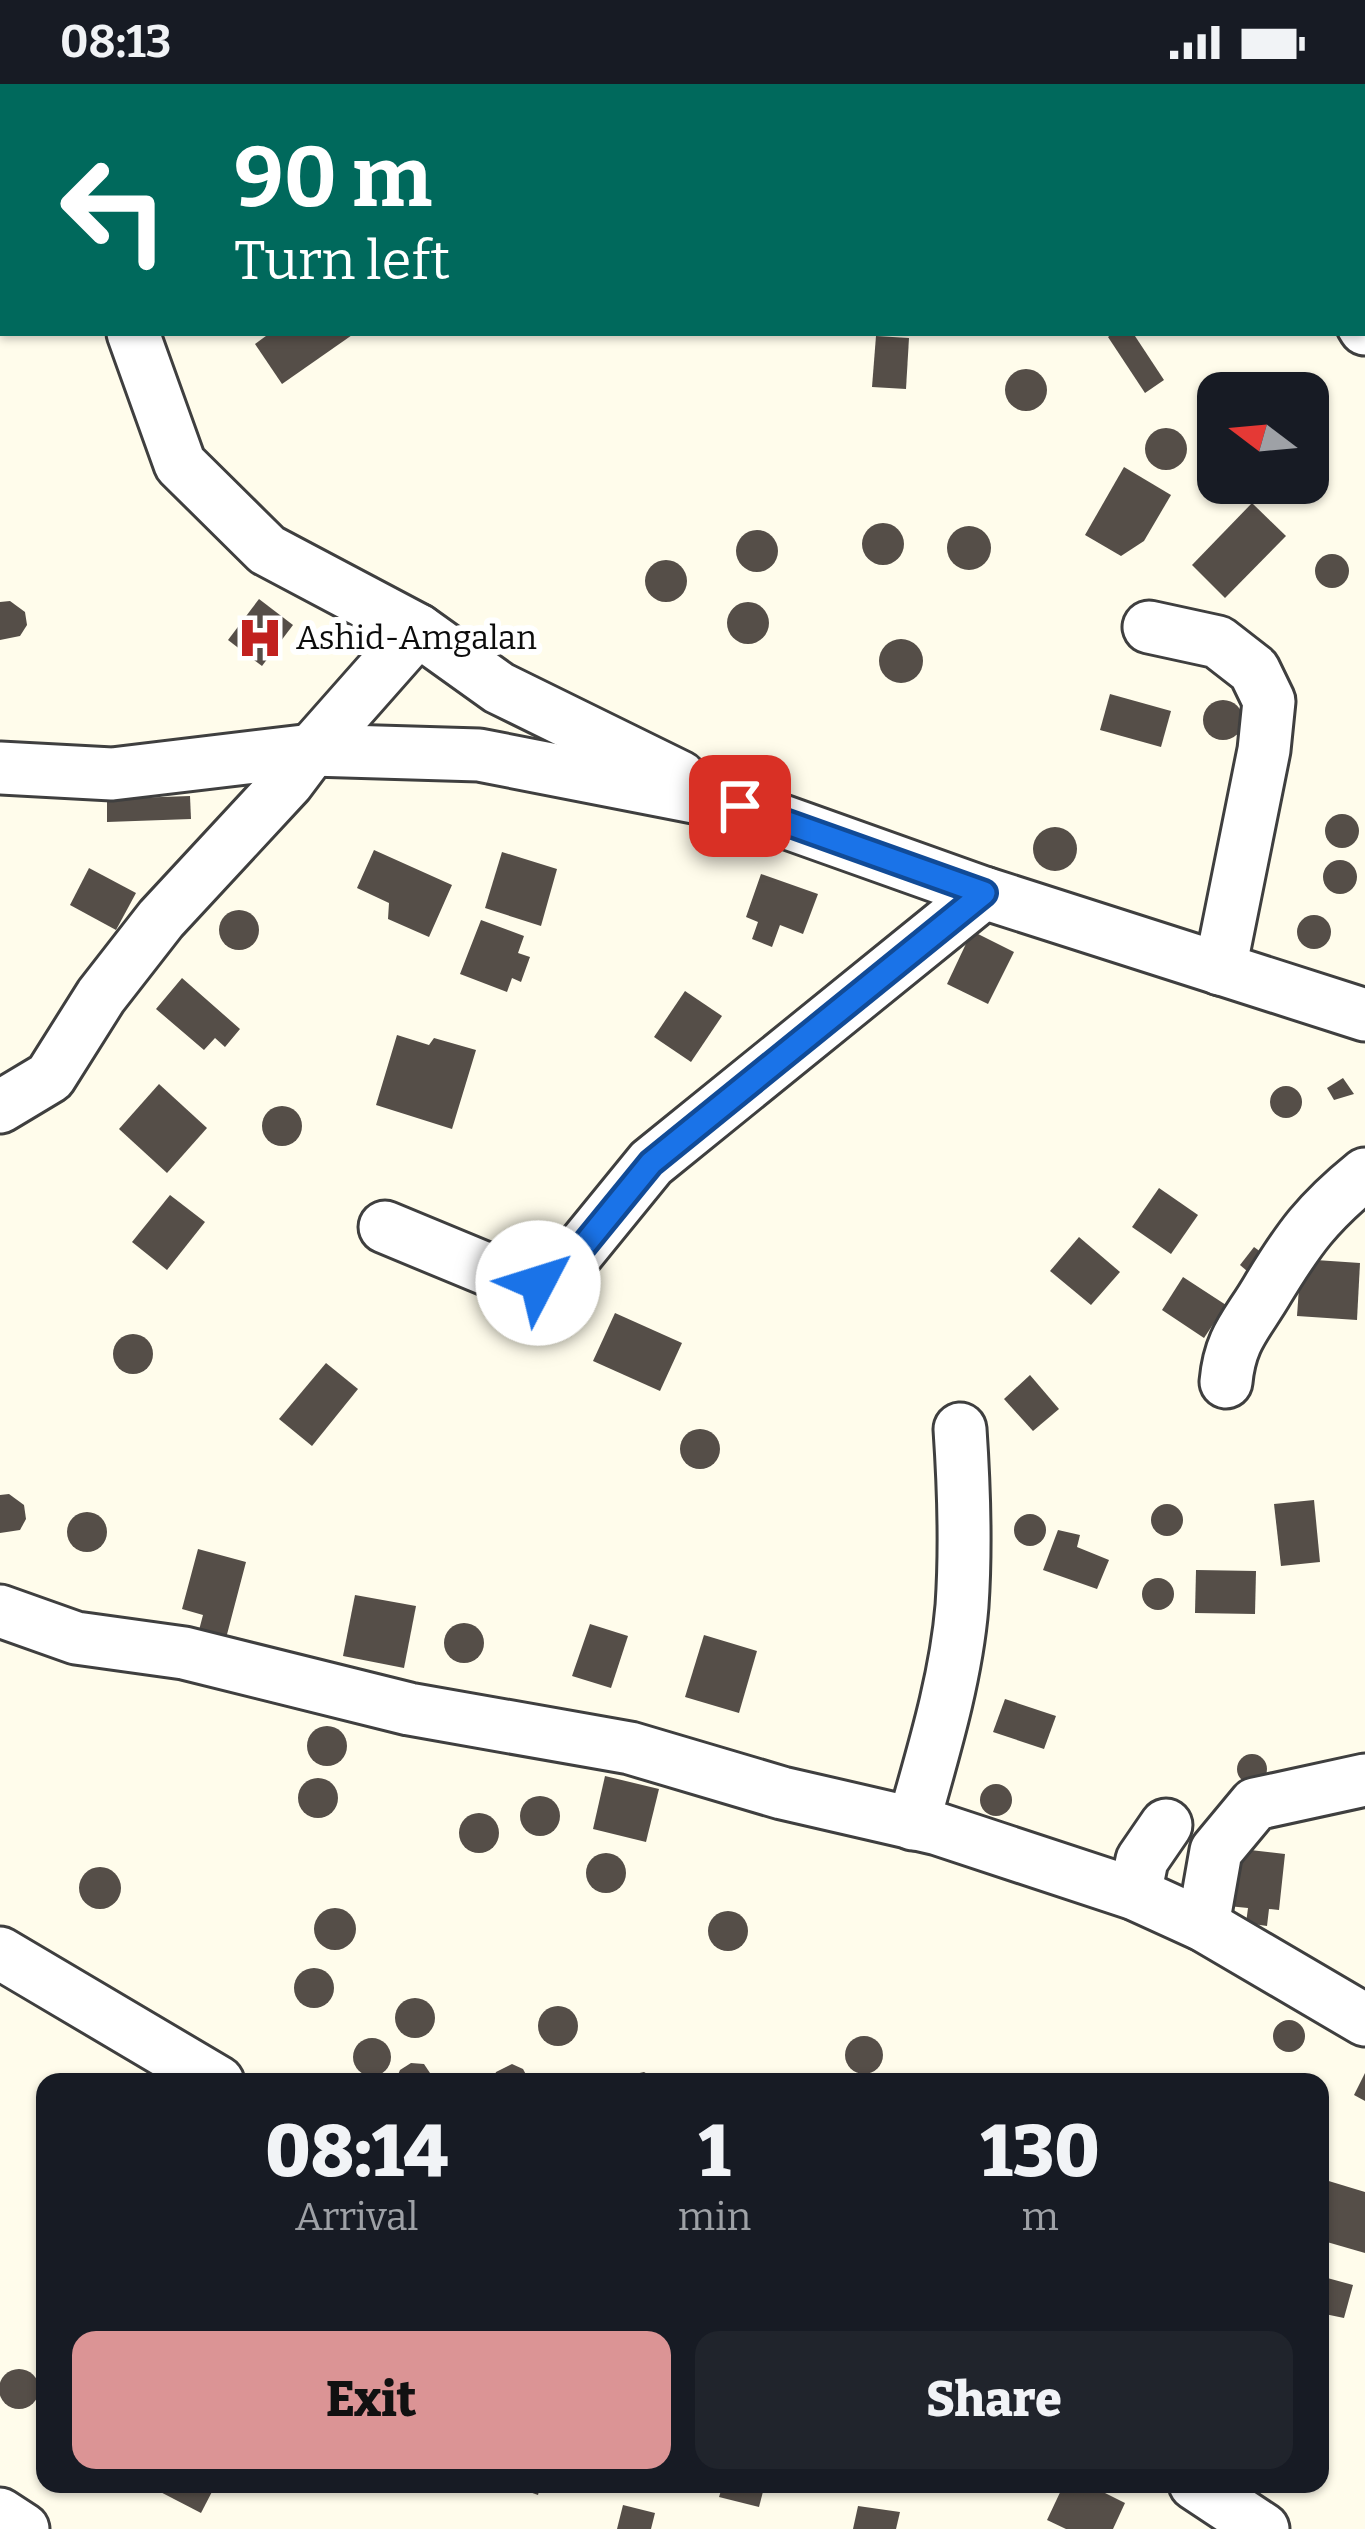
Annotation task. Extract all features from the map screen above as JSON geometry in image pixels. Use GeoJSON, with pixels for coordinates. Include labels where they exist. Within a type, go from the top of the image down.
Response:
{"type":"FeatureCollection","features":[{"type":"Feature","properties":{"kind":"street"},"geometry":{"type":"LineString","coordinates":[[135,336],[180,464],[267,550],[418,630],[499,688],[740,806],[984,893],[1365,1015]]}},
{"type":"Feature","properties":{"kind":"street"},"geometry":{"type":"LineString","coordinates":[[1149,627],[1218,642],[1254,670],[1269,701],[1264,750],[1220,969]]}},
{"type":"Feature","properties":{"kind":"street"},"geometry":{"type":"LineString","coordinates":[[0,1107],[50,1077],[101,996],[161,920],[418,630]]}},
{"type":"Feature","properties":{"kind":"street"},"geometry":{"type":"LineString","coordinates":[[0,768],[112,774],[311,750],[479,755],[740,806]]}},
{"type":"Feature","properties":{"kind":"street"},"geometry":{"type":"LineString","coordinates":[[385,1227],[479,1267],[538,1283],[567,1266],[651,1163],[984,893]]}},
{"type":"Feature","properties":{"kind":"street"},"geometry":{"type":"LineString","coordinates":[[1226,1382],[1228,1353],[1285,1257],[1310,1223],[1365,1174]]}},
{"type":"Feature","properties":{"kind":"street"},"geometry":{"type":"LineString","coordinates":[[913,1824],[938,1734],[962,1610],[965,1496],[960,1429]]}},
{"type":"Feature","properties":{"kind":"street"},"geometry":{"type":"LineString","coordinates":[[0,1611],[76,1638],[184,1653],[409,1709],[630,1748],[782,1793],[913,1824],[1135,1894],[1203,1924],[1365,2020]]}},
{"type":"Feature","properties":{"kind":"street"},"geometry":{"type":"LineString","coordinates":[[1203,1924],[1216,1851],[1255,1804],[1365,1780]]}},
{"type":"Feature","properties":{"kind":"street"},"geometry":{"type":"LineString","coordinates":[[1135,1894],[1142,1860],[1166,1825]]}},
{"type":"Feature","properties":{"kind":"street"},"geometry":{"type":"LineString","coordinates":[[0,1953],[203,2073]]}},
{"type":"Feature","properties":{"kind":"street"},"geometry":{"type":"LineString","coordinates":[[1209,2493],[1263,2529]]}},
{"type":"Feature","properties":{"kind":"street"},"geometry":{"type":"LineString","coordinates":[[0,2514],[23,2529]]}},
{"type":"Feature","properties":{"kind":"building"},"geometry":{"type":"Polygon","coordinates":[[[266,336],[351,336],[282,384],[255,344],[266,336]]]}},
{"type":"Feature","properties":{"kind":"building"},"geometry":{"type":"Polygon","coordinates":[[[876,336],[909,338],[906,389],[872,387],[876,336]]]}},
{"type":"Feature","properties":{"kind":"building"},"geometry":{"type":"Polygon","coordinates":[[[1135,336],[1164,380],[1145,393],[1108,337],[1135,336]]]}},
{"type":"Feature","properties":{"kind":"building"},"geometry":{"type":"Polygon","coordinates":[[[1026,369],[1041,375],[1047,390],[1041,405],[1026,411],[1011,405],[1005,390],[1011,375],[1026,369]]]}},
{"type":"Feature","properties":{"kind":"building"},"geometry":{"type":"Polygon","coordinates":[[[1166,428],[1181,434],[1187,449],[1181,464],[1166,470],[1151,464],[1145,449],[1151,434],[1166,428]]]}},
{"type":"Feature","properties":{"kind":"building"},"geometry":{"type":"Polygon","coordinates":[[[1124,467],[1171,495],[1144,541],[1121,556],[1085,535],[1124,467]]]}},
{"type":"Feature","properties":{"kind":"building"},"geometry":{"type":"Polygon","coordinates":[[[1251,504],[1286,536],[1225,598],[1192,565],[1251,504]]]}},
{"type":"Feature","properties":{"kind":"building"},"geometry":{"type":"Polygon","coordinates":[[[883,523],[898,529],[904,544],[898,559],[883,565],[868,559],[862,544],[868,529],[883,523]]]}},
{"type":"Feature","properties":{"kind":"building"},"geometry":{"type":"Polygon","coordinates":[[[969,526],[984,533],[991,548],[984,563],[969,570],[954,563],[947,548],[954,533],[969,526]]]}},
{"type":"Feature","properties":{"kind":"building"},"geometry":{"type":"Polygon","coordinates":[[[757,530],[772,536],[778,551],[772,566],[757,572],[742,566],[736,551],[742,536],[757,530]]]}},
{"type":"Feature","properties":{"kind":"building"},"geometry":{"type":"Polygon","coordinates":[[[1332,554],[1344,559],[1349,571],[1344,583],[1332,588],[1320,583],[1315,571],[1320,559],[1332,554]]]}},
{"type":"Feature","properties":{"kind":"building"},"geometry":{"type":"Polygon","coordinates":[[[666,560],[681,566],[687,581],[681,596],[666,602],[651,596],[645,581],[651,566],[666,560]]]}},
{"type":"Feature","properties":{"kind":"building"},"geometry":{"type":"Polygon","coordinates":[[[259,599],[293,625],[262,666],[228,640],[259,599]]]}},
{"type":"Feature","properties":{"kind":"building"},"geometry":{"type":"Polygon","coordinates":[[[10,601],[25,612],[27,625],[20,636],[0,640],[0,602],[10,601]]]}},
{"type":"Feature","properties":{"kind":"building"},"geometry":{"type":"Polygon","coordinates":[[[748,602],[763,608],[769,623],[763,638],[748,644],[733,638],[727,623],[733,608],[748,602]]]}},
{"type":"Feature","properties":{"kind":"building"},"geometry":{"type":"Polygon","coordinates":[[[901,639],[916,646],[923,661],[916,676],[901,683],[886,676],[879,661],[886,646],[901,639]]]}},
{"type":"Feature","properties":{"kind":"building"},"geometry":{"type":"Polygon","coordinates":[[[1110,694],[1171,711],[1161,747],[1100,730],[1110,694]]]}},
{"type":"Feature","properties":{"kind":"building"},"geometry":{"type":"Polygon","coordinates":[[[1223,700],[1237,706],[1243,720],[1237,734],[1223,740],[1209,734],[1203,720],[1209,706],[1223,700]]]}},
{"type":"Feature","properties":{"kind":"building"},"geometry":{"type":"Polygon","coordinates":[[[190,796],[191,819],[107,822],[107,799],[190,796]]]}},
{"type":"Feature","properties":{"kind":"building"},"geometry":{"type":"Polygon","coordinates":[[[1342,814],[1354,819],[1359,831],[1354,843],[1342,848],[1330,843],[1325,831],[1330,819],[1342,814]]]}},
{"type":"Feature","properties":{"kind":"building"},"geometry":{"type":"Polygon","coordinates":[[[1055,827],[1070,834],[1077,849],[1070,864],[1055,871],[1040,864],[1033,849],[1040,834],[1055,827]]]}},
{"type":"Feature","properties":{"kind":"building"},"geometry":{"type":"Polygon","coordinates":[[[374,850],[452,885],[429,937],[388,919],[389,903],[357,888],[374,850]]]}},
{"type":"Feature","properties":{"kind":"building"},"geometry":{"type":"Polygon","coordinates":[[[502,852],[557,869],[541,926],[485,908],[502,852]]]}},
{"type":"Feature","properties":{"kind":"building"},"geometry":{"type":"Polygon","coordinates":[[[1340,860],[1352,865],[1357,877],[1352,889],[1340,894],[1328,889],[1323,877],[1328,865],[1340,860]]]}},
{"type":"Feature","properties":{"kind":"building"},"geometry":{"type":"Polygon","coordinates":[[[89,868],[136,893],[116,930],[70,905],[89,868]]]}},
{"type":"Feature","properties":{"kind":"building"},"geometry":{"type":"Polygon","coordinates":[[[761,874],[818,894],[803,934],[780,925],[772,947],[752,939],[758,922],[746,917],[761,874]]]}},
{"type":"Feature","properties":{"kind":"building"},"geometry":{"type":"Polygon","coordinates":[[[239,910],[253,916],[259,930],[253,944],[239,950],[225,944],[219,930],[225,916],[239,910]]]}},
{"type":"Feature","properties":{"kind":"building"},"geometry":{"type":"Polygon","coordinates":[[[1314,915],[1326,920],[1331,932],[1326,944],[1314,949],[1302,944],[1297,932],[1302,920],[1314,915]]]}},
{"type":"Feature","properties":{"kind":"building"},"geometry":{"type":"Polygon","coordinates":[[[481,920],[524,936],[518,953],[530,957],[521,982],[512,978],[507,992],[460,974],[481,920]]]}},
{"type":"Feature","properties":{"kind":"building"},"geometry":{"type":"Polygon","coordinates":[[[972,931],[1014,952],[988,1004],[947,984],[972,931]]]}},
{"type":"Feature","properties":{"kind":"building"},"geometry":{"type":"Polygon","coordinates":[[[182,978],[240,1029],[225,1047],[215,1038],[204,1050],[156,1009],[182,978]]]}},
{"type":"Feature","properties":{"kind":"building"},"geometry":{"type":"Polygon","coordinates":[[[685,991],[722,1016],[691,1062],[654,1037],[685,991]]]}},
{"type":"Feature","properties":{"kind":"building"},"geometry":{"type":"Polygon","coordinates":[[[397,1035],[429,1045],[434,1038],[476,1050],[452,1129],[376,1105],[397,1035]]]}},
{"type":"Feature","properties":{"kind":"building"},"geometry":{"type":"Polygon","coordinates":[[[1343,1078],[1354,1094],[1334,1100],[1327,1088],[1343,1078]]]}},
{"type":"Feature","properties":{"kind":"building"},"geometry":{"type":"Polygon","coordinates":[[[159,1084],[207,1128],[167,1173],[119,1129],[159,1084]]]}},
{"type":"Feature","properties":{"kind":"building"},"geometry":{"type":"Polygon","coordinates":[[[1286,1086],[1297,1091],[1302,1102],[1297,1113],[1286,1118],[1275,1113],[1270,1102],[1275,1091],[1286,1086]]]}},
{"type":"Feature","properties":{"kind":"building"},"geometry":{"type":"Polygon","coordinates":[[[282,1106],[296,1112],[302,1126],[296,1140],[282,1146],[268,1140],[262,1126],[268,1112],[282,1106]]]}},
{"type":"Feature","properties":{"kind":"building"},"geometry":{"type":"Polygon","coordinates":[[[1159,1188],[1198,1215],[1171,1254],[1132,1227],[1159,1188]]]}},
{"type":"Feature","properties":{"kind":"building"},"geometry":{"type":"Polygon","coordinates":[[[170,1195],[205,1222],[167,1270],[132,1242],[170,1195]]]}},
{"type":"Feature","properties":{"kind":"building"},"geometry":{"type":"Polygon","coordinates":[[[1079,1237],[1120,1272],[1091,1305],[1050,1271],[1079,1237]]]}},
{"type":"Feature","properties":{"kind":"building"},"geometry":{"type":"Polygon","coordinates":[[[1254,1247],[1269,1258],[1254,1277],[1240,1265],[1254,1247]]]}},
{"type":"Feature","properties":{"kind":"building"},"geometry":{"type":"Polygon","coordinates":[[[1301,1259],[1360,1263],[1357,1320],[1297,1316],[1301,1259]]]}},
{"type":"Feature","properties":{"kind":"building"},"geometry":{"type":"Polygon","coordinates":[[[1183,1277],[1226,1305],[1204,1338],[1162,1310],[1183,1277]]]}},
{"type":"Feature","properties":{"kind":"building"},"geometry":{"type":"Polygon","coordinates":[[[615,1313],[682,1343],[660,1391],[593,1361],[615,1313]]]}},
{"type":"Feature","properties":{"kind":"building"},"geometry":{"type":"Polygon","coordinates":[[[133,1334],[147,1340],[153,1354],[147,1368],[133,1374],[119,1368],[113,1354],[119,1340],[133,1334]]]}},
{"type":"Feature","properties":{"kind":"building"},"geometry":{"type":"Polygon","coordinates":[[[326,1363],[358,1389],[312,1446],[279,1419],[326,1363]]]}},
{"type":"Feature","properties":{"kind":"building"},"geometry":{"type":"Polygon","coordinates":[[[1030,1375],[1059,1409],[1033,1431],[1004,1399],[1030,1375]]]}},
{"type":"Feature","properties":{"kind":"building"},"geometry":{"type":"Polygon","coordinates":[[[700,1429],[714,1435],[720,1449],[714,1463],[700,1469],[686,1463],[680,1449],[686,1435],[700,1429]]]}},
{"type":"Feature","properties":{"kind":"building"},"geometry":{"type":"Polygon","coordinates":[[[9,1494],[24,1505],[26,1519],[20,1530],[0,1533],[0,1495],[9,1494]]]}},
{"type":"Feature","properties":{"kind":"building"},"geometry":{"type":"Polygon","coordinates":[[[1314,1500],[1320,1562],[1281,1566],[1274,1504],[1314,1500]]]}},
{"type":"Feature","properties":{"kind":"building"},"geometry":{"type":"Polygon","coordinates":[[[1167,1504],[1178,1509],[1183,1520],[1178,1531],[1167,1536],[1156,1531],[1151,1520],[1156,1509],[1167,1504]]]}},
{"type":"Feature","properties":{"kind":"building"},"geometry":{"type":"Polygon","coordinates":[[[87,1512],[101,1518],[107,1532],[101,1546],[87,1552],[73,1546],[67,1532],[73,1518],[87,1512]]]}},
{"type":"Feature","properties":{"kind":"building"},"geometry":{"type":"Polygon","coordinates":[[[1030,1514],[1041,1519],[1046,1530],[1041,1541],[1030,1546],[1019,1541],[1014,1530],[1019,1519],[1030,1514]]]}},
{"type":"Feature","properties":{"kind":"building"},"geometry":{"type":"Polygon","coordinates":[[[1058,1530],[1080,1535],[1077,1547],[1109,1560],[1097,1589],[1043,1570],[1058,1530]]]}},
{"type":"Feature","properties":{"kind":"building"},"geometry":{"type":"Polygon","coordinates":[[[198,1549],[246,1562],[225,1642],[198,1634],[203,1615],[182,1609],[198,1549]]]}},
{"type":"Feature","properties":{"kind":"building"},"geometry":{"type":"Polygon","coordinates":[[[1196,1570],[1256,1571],[1255,1614],[1195,1613],[1196,1570]]]}},
{"type":"Feature","properties":{"kind":"building"},"geometry":{"type":"Polygon","coordinates":[[[1158,1578],[1169,1583],[1174,1594],[1169,1605],[1158,1610],[1147,1605],[1142,1594],[1147,1583],[1158,1578]]]}},
{"type":"Feature","properties":{"kind":"building"},"geometry":{"type":"Polygon","coordinates":[[[355,1595],[416,1606],[404,1668],[343,1656],[355,1595]]]}},
{"type":"Feature","properties":{"kind":"building"},"geometry":{"type":"Polygon","coordinates":[[[464,1623],[478,1629],[484,1643],[478,1657],[464,1663],[450,1657],[444,1643],[450,1629],[464,1623]]]}},
{"type":"Feature","properties":{"kind":"building"},"geometry":{"type":"Polygon","coordinates":[[[590,1624],[628,1636],[611,1688],[572,1676],[590,1624]]]}},
{"type":"Feature","properties":{"kind":"building"},"geometry":{"type":"Polygon","coordinates":[[[704,1635],[757,1651],[739,1713],[685,1697],[704,1635]]]}},
{"type":"Feature","properties":{"kind":"building"},"geometry":{"type":"Polygon","coordinates":[[[1005,1699],[1056,1716],[1044,1749],[993,1732],[1005,1699]]]}},
{"type":"Feature","properties":{"kind":"building"},"geometry":{"type":"Polygon","coordinates":[[[327,1726],[341,1732],[347,1746],[341,1760],[327,1766],[313,1760],[307,1746],[313,1732],[327,1726]]]}},
{"type":"Feature","properties":{"kind":"building"},"geometry":{"type":"Polygon","coordinates":[[[1252,1754],[1263,1758],[1267,1769],[1263,1780],[1252,1784],[1241,1780],[1237,1769],[1241,1758],[1252,1754]]]}},
{"type":"Feature","properties":{"kind":"building"},"geometry":{"type":"Polygon","coordinates":[[[605,1776],[659,1789],[646,1842],[593,1829],[605,1776]]]}},
{"type":"Feature","properties":{"kind":"building"},"geometry":{"type":"Polygon","coordinates":[[[318,1778],[332,1784],[338,1798],[332,1812],[318,1818],[304,1812],[298,1798],[304,1784],[318,1778]]]}},
{"type":"Feature","properties":{"kind":"building"},"geometry":{"type":"Polygon","coordinates":[[[996,1784],[1007,1789],[1012,1800],[1007,1811],[996,1816],[985,1811],[980,1800],[985,1789],[996,1784]]]}},
{"type":"Feature","properties":{"kind":"building"},"geometry":{"type":"Polygon","coordinates":[[[540,1796],[554,1802],[560,1816],[554,1830],[540,1836],[526,1830],[520,1816],[526,1802],[540,1796]]]}},
{"type":"Feature","properties":{"kind":"building"},"geometry":{"type":"Polygon","coordinates":[[[479,1813],[493,1819],[499,1833],[493,1847],[479,1853],[465,1847],[459,1833],[465,1819],[479,1813]]]}},
{"type":"Feature","properties":{"kind":"building"},"geometry":{"type":"Polygon","coordinates":[[[1233,1848],[1285,1854],[1279,1910],[1269,1909],[1267,1926],[1246,1923],[1248,1908],[1228,1906],[1233,1848]]]}},
{"type":"Feature","properties":{"kind":"building"},"geometry":{"type":"Polygon","coordinates":[[[606,1853],[620,1859],[626,1873],[620,1887],[606,1893],[592,1887],[586,1873],[592,1859],[606,1853]]]}},
{"type":"Feature","properties":{"kind":"building"},"geometry":{"type":"Polygon","coordinates":[[[100,1867],[115,1873],[121,1888],[115,1903],[100,1909],[85,1903],[79,1888],[85,1873],[100,1867]]]}},
{"type":"Feature","properties":{"kind":"building"},"geometry":{"type":"Polygon","coordinates":[[[335,1908],[350,1914],[356,1929],[350,1944],[335,1950],[320,1944],[314,1929],[320,1914],[335,1908]]]}},
{"type":"Feature","properties":{"kind":"building"},"geometry":{"type":"Polygon","coordinates":[[[728,1911],[742,1917],[748,1931],[742,1945],[728,1951],[714,1945],[708,1931],[714,1917],[728,1911]]]}},
{"type":"Feature","properties":{"kind":"building"},"geometry":{"type":"Polygon","coordinates":[[[314,1968],[328,1974],[334,1988],[328,2002],[314,2008],[300,2002],[294,1988],[300,1974],[314,1968]]]}},
{"type":"Feature","properties":{"kind":"building"},"geometry":{"type":"Polygon","coordinates":[[[415,1998],[429,2004],[435,2018],[429,2032],[415,2038],[401,2032],[395,2018],[401,2004],[415,1998]]]}},
{"type":"Feature","properties":{"kind":"building"},"geometry":{"type":"Polygon","coordinates":[[[558,2006],[572,2012],[578,2026],[572,2040],[558,2046],[544,2040],[538,2026],[544,2012],[558,2006]]]}},
{"type":"Feature","properties":{"kind":"building"},"geometry":{"type":"Polygon","coordinates":[[[1289,2020],[1300,2025],[1305,2036],[1300,2047],[1289,2052],[1278,2047],[1273,2036],[1278,2025],[1289,2020]]]}},
{"type":"Feature","properties":{"kind":"building"},"geometry":{"type":"Polygon","coordinates":[[[857,2038],[871,2038],[881,2048],[881,2062],[871,2072],[857,2072],[847,2062],[847,2048],[857,2038]]]}},
{"type":"Feature","properties":{"kind":"building"},"geometry":{"type":"Polygon","coordinates":[[[365,2039],[379,2039],[390,2050],[390,2064],[382,2073],[362,2073],[354,2064],[354,2050],[365,2039]]]}},
{"type":"Feature","properties":{"kind":"building"},"geometry":{"type":"Polygon","coordinates":[[[411,2063],[424,2064],[430,2073],[399,2073],[411,2063]]]}},
{"type":"Feature","properties":{"kind":"building"},"geometry":{"type":"Polygon","coordinates":[[[512,2064],[525,2073],[496,2073],[512,2064]]]}},
{"type":"Feature","properties":{"kind":"building"},"geometry":{"type":"Polygon","coordinates":[[[1365,2073],[1365,2101],[1354,2095],[1365,2073]]]}},
{"type":"Feature","properties":{"kind":"building"},"geometry":{"type":"Polygon","coordinates":[[[1329,2181],[1365,2192],[1365,2253],[1329,2243],[1329,2181]]]}},
{"type":"Feature","properties":{"kind":"building"},"geometry":{"type":"Polygon","coordinates":[[[1329,2278],[1353,2285],[1344,2318],[1329,2315],[1329,2278]]]}},
{"type":"Feature","properties":{"kind":"building"},"geometry":{"type":"Polygon","coordinates":[[[11,2370],[33,2375],[36,2399],[27,2408],[11,2408],[0,2397],[0,2381],[11,2370]]]}},
{"type":"Feature","properties":{"kind":"building"},"geometry":{"type":"Polygon","coordinates":[[[162,2493],[211,2493],[201,2513],[162,2493]]]}},
{"type":"Feature","properties":{"kind":"building"},"geometry":{"type":"Polygon","coordinates":[[[720,2493],[763,2493],[759,2507],[719,2497],[720,2493]]]}},
{"type":"Feature","properties":{"kind":"building"},"geometry":{"type":"Polygon","coordinates":[[[1060,2493],[1105,2493],[1125,2503],[1113,2529],[1066,2529],[1047,2520],[1060,2493]]]}},
{"type":"Feature","properties":{"kind":"building"},"geometry":{"type":"Polygon","coordinates":[[[623,2505],[655,2513],[651,2529],[617,2529],[623,2505]]]}},
{"type":"Feature","properties":{"kind":"building"},"geometry":{"type":"Polygon","coordinates":[[[858,2506],[900,2512],[896,2529],[853,2529],[858,2506]]]}},
{"type":"Feature","properties":{"kind":"place","name":"Ashid-Amgalan"},"geometry":{"type":"Point","coordinates":[260,638]}},
{"type":"Feature","properties":{"kind":"route"},"geometry":{"type":"LineString","coordinates":[[538,1283],[567,1266],[651,1163],[984,893],[740,806]]}}]}
